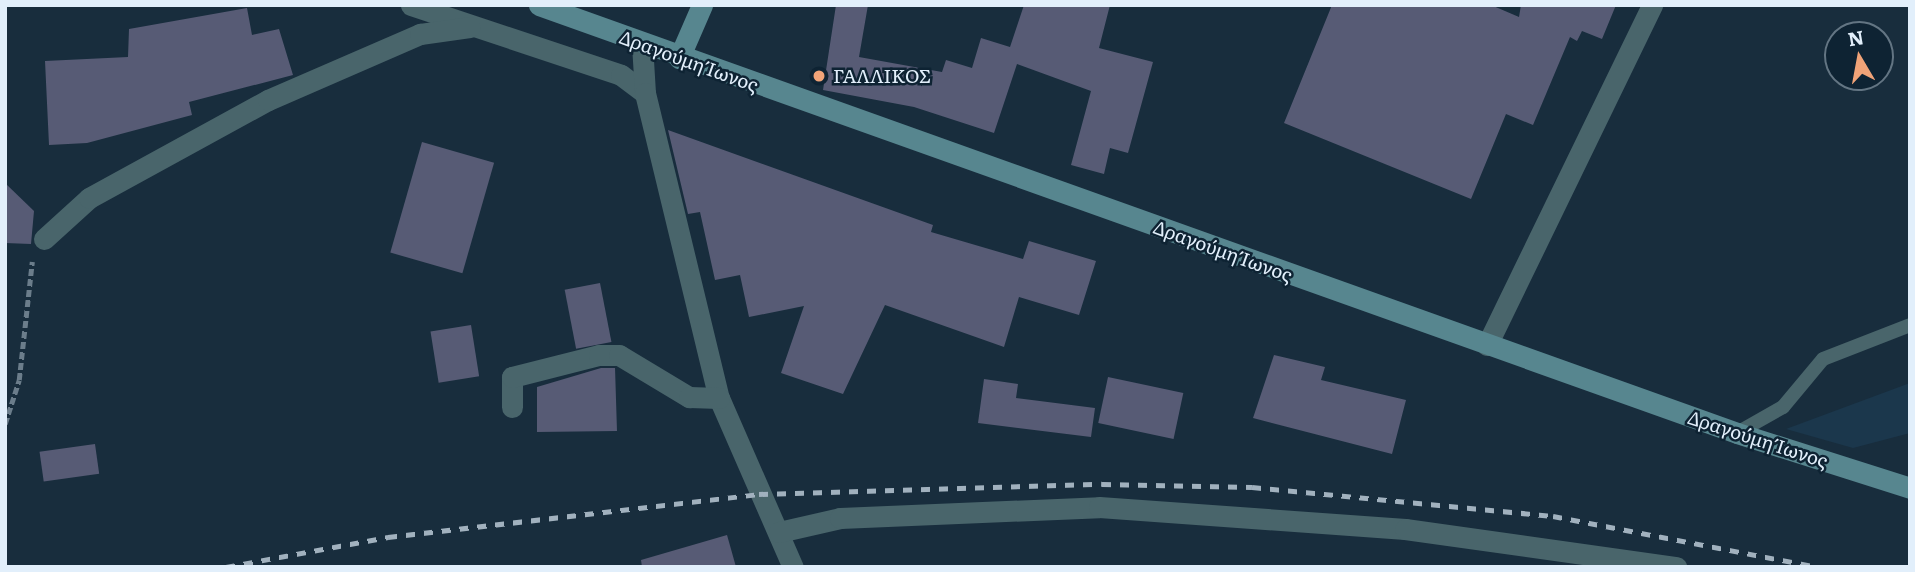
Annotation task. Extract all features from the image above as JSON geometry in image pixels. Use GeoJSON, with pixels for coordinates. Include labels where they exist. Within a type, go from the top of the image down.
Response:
{"type":"FeatureCollection","features":[{"type":"Feature","properties":{"kind":"main road","name":"Δραγούμη Ίωνος"},"geometry":{"type":"LineString","coordinates":[[539,5],[679,58],[1487,345],[1737,433],[1910,488]]}},
{"type":"Feature","properties":{"kind":"main road"},"geometry":{"type":"LineString","coordinates":[[679,58],[702,5]]}},
{"type":"Feature","properties":{"kind":"street"},"geometry":{"type":"LineString","coordinates":[[411,5],[470,27],[621,75],[645,93]]}},
{"type":"Feature","properties":{"kind":"street"},"geometry":{"type":"LineString","coordinates":[[1487,345],[1652,5]]}},
{"type":"Feature","properties":{"kind":"street"},"geometry":{"type":"LineString","coordinates":[[44,239],[89,198],[268,100],[420,34],[470,27]]}},
{"type":"Feature","properties":{"kind":"street"},"geometry":{"type":"LineString","coordinates":[[642,44],[645,93],[719,398],[793,567]]}},
{"type":"Feature","properties":{"kind":"street"},"geometry":{"type":"LineString","coordinates":[[512,407],[512,377],[599,355],[619,355],[689,397],[719,398]]}},
{"type":"Feature","properties":{"kind":"street"},"geometry":{"type":"LineString","coordinates":[[779,532],[866,516],[1099,506],[1379,526],[1676,567]]}},
{"type":"Feature","properties":{"kind":"lane"},"geometry":{"type":"LineString","coordinates":[[1737,433],[1783,407],[1823,359],[1910,325]]}},
{"type":"Feature","properties":{"kind":"path"},"geometry":{"type":"LineString","coordinates":[[5,424],[26,336],[31,264],[44,239]]}},
{"type":"Feature","properties":{"kind":"shaded area"},"geometry":{"type":"Polygon","coordinates":[[[1910,383],[1910,433],[1853,448],[1786,429],[1910,383]]]}},
{"type":"Feature","properties":{"kind":"building"},"geometry":{"type":"Polygon","coordinates":[[[836,5],[868,5],[859,57],[942,72],[946,60],[972,68],[981,38],[1010,47],[1024,5],[1110,5],[1099,48],[1153,62],[1128,153],[1110,148],[1104,174],[1071,165],[1091,91],[1017,64],[994,133],[914,107],[823,90],[836,5]]]}},
{"type":"Feature","properties":{"kind":"building"},"geometry":{"type":"Polygon","coordinates":[[[1332,5],[1491,5],[1519,17],[1521,5],[1616,5],[1602,39],[1582,31],[1577,41],[1570,37],[1533,125],[1506,114],[1471,199],[1284,123],[1332,5]]]}},
{"type":"Feature","properties":{"kind":"building"},"geometry":{"type":"Polygon","coordinates":[[[247,8],[252,35],[279,29],[293,75],[189,102],[192,115],[87,143],[49,145],[45,61],[128,57],[129,29],[247,8]]]}},
{"type":"Feature","properties":{"kind":"building"},"geometry":{"type":"Polygon","coordinates":[[[668,130],[933,225],[931,232],[1023,259],[1029,241],[1096,261],[1079,315],[1019,297],[1004,347],[885,305],[843,394],[781,373],[804,306],[749,317],[740,275],[715,280],[700,212],[688,214],[668,130]]]}},
{"type":"Feature","properties":{"kind":"building"},"geometry":{"type":"Polygon","coordinates":[[[422,142],[494,163],[462,273],[390,253],[422,142]]]}},
{"type":"Feature","properties":{"kind":"building"},"geometry":{"type":"Polygon","coordinates":[[[5,183],[34,211],[31,244],[5,243],[5,183]]]}},
{"type":"Feature","properties":{"kind":"building"},"geometry":{"type":"Polygon","coordinates":[[[600,283],[611,342],[576,349],[565,290],[600,283]]]}},
{"type":"Feature","properties":{"kind":"building"},"geometry":{"type":"Polygon","coordinates":[[[471,325],[479,376],[439,383],[431,331],[471,325]]]}},
{"type":"Feature","properties":{"kind":"building"},"geometry":{"type":"Polygon","coordinates":[[[1274,355],[1325,367],[1321,380],[1406,400],[1392,454],[1253,418],[1274,355]]]}},
{"type":"Feature","properties":{"kind":"building"},"geometry":{"type":"Polygon","coordinates":[[[601,368],[615,368],[617,431],[537,432],[537,387],[601,368]]]}},
{"type":"Feature","properties":{"kind":"building"},"geometry":{"type":"Polygon","coordinates":[[[1108,377],[1183,393],[1174,439],[1098,423],[1108,377]]]}},
{"type":"Feature","properties":{"kind":"building"},"geometry":{"type":"Polygon","coordinates":[[[984,379],[1018,384],[1016,398],[1095,408],[1091,437],[978,423],[984,379]]]}},
{"type":"Feature","properties":{"kind":"building"},"geometry":{"type":"Polygon","coordinates":[[[95,444],[99,474],[44,482],[40,452],[95,444]]]}},
{"type":"Feature","properties":{"kind":"building"},"geometry":{"type":"Polygon","coordinates":[[[727,535],[736,567],[642,567],[641,560],[727,535]]]}},
{"type":"Feature","properties":{"kind":"railway"},"geometry":{"type":"LineString","coordinates":[[226,567],[388,537],[759,494],[1102,484],[1252,487],[1553,516],[1819,567]]}},
{"type":"Feature","properties":{"kind":"place","name":"ΓΑΛΛΙΚΟΣ"},"geometry":{"type":"Point","coordinates":[819,76]}}]}
